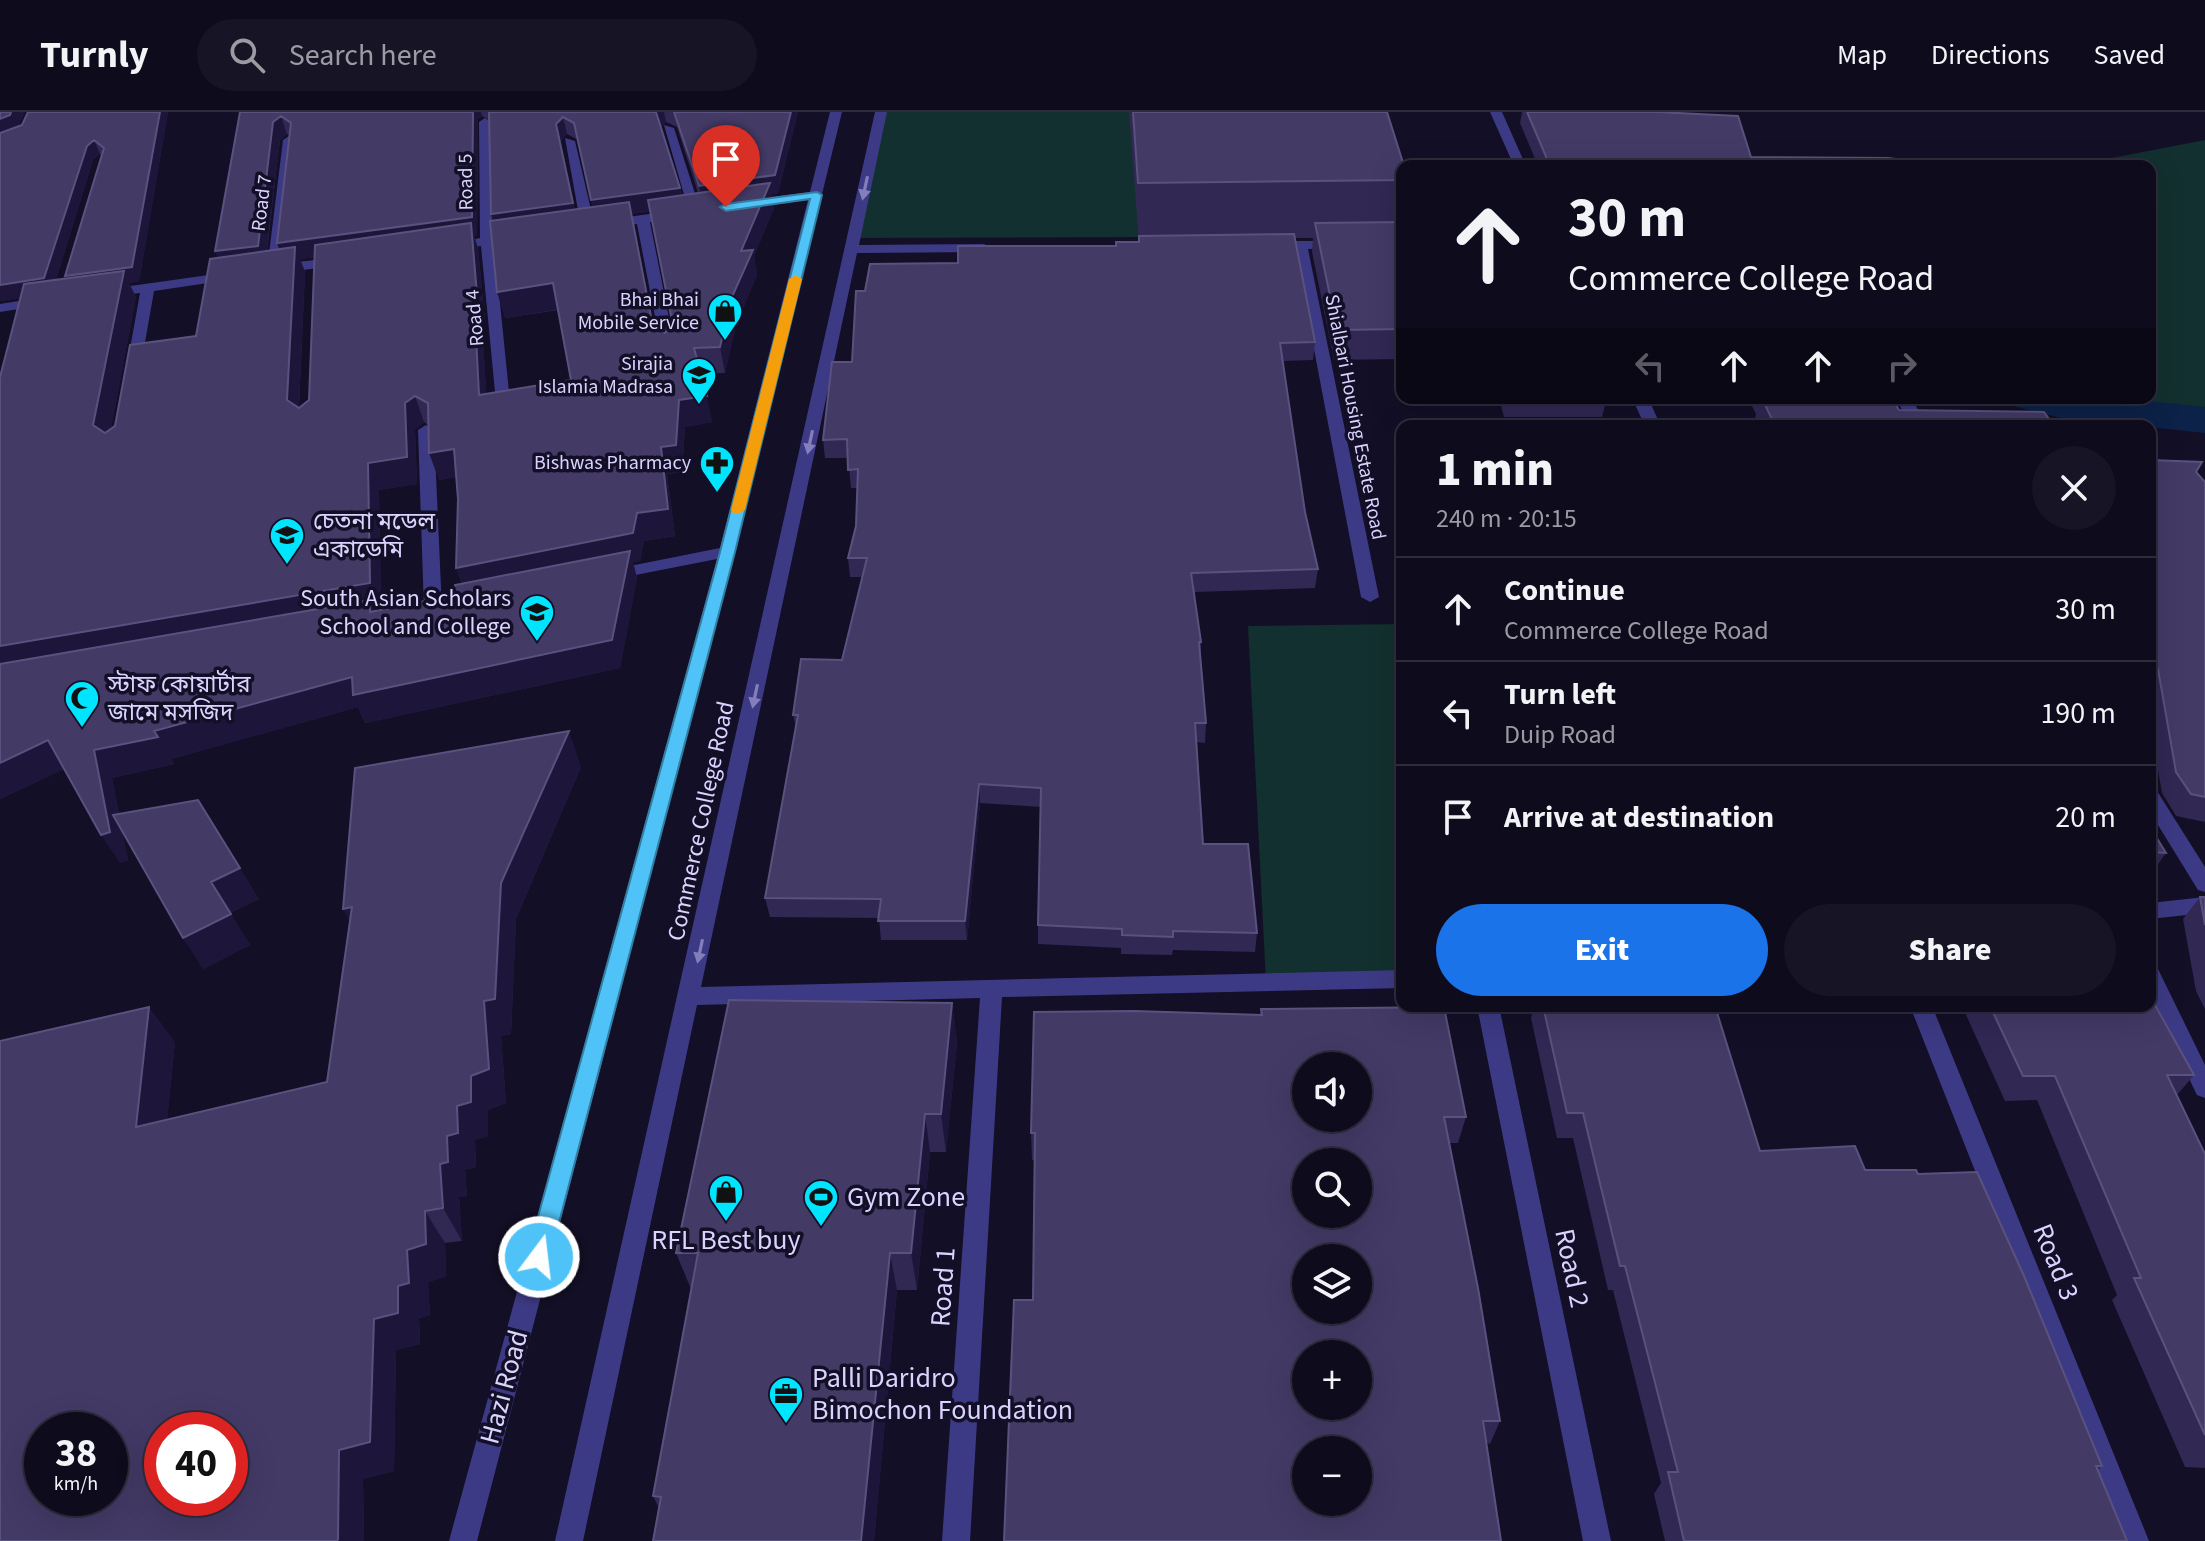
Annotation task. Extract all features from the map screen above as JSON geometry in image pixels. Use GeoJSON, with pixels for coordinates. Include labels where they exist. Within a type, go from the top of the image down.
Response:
{"type":"FeatureCollection","features":[{"type":"Feature","properties":{"kind":"street","name":"Commerce College Road"},"geometry":{"type":"LineString","coordinates":[[605,1001],[727,552],[836,112]]}},
{"type":"Feature","properties":{"kind":"street","name":"Commerce College Road"},"geometry":{"type":"LineString","coordinates":[[569,1541],[881,112]]}},
{"type":"Feature","properties":{"kind":"street"},"geometry":{"type":"LineString","coordinates":[[1496,112],[1517,160]]}},
{"type":"Feature","properties":{"kind":"street","name":"Road 5"},"geometry":{"type":"LineString","coordinates":[[485,122],[487,241]]}},
{"type":"Feature","properties":{"kind":"street"},"geometry":{"type":"LineString","coordinates":[[668,128],[695,212]]}},
{"type":"Feature","properties":{"kind":"street","name":"Road 7"},"geometry":{"type":"LineString","coordinates":[[274,270],[289,140]]}},
{"type":"Feature","properties":{"kind":"street"},"geometry":{"type":"LineString","coordinates":[[569,141],[581,228],[711,209]]}},
{"type":"Feature","properties":{"kind":"street"},"geometry":{"type":"LineString","coordinates":[[741,205],[817,195]]}},
{"type":"Feature","properties":{"kind":"street"},"geometry":{"type":"LineString","coordinates":[[643,219],[669,353]]}},
{"type":"Feature","properties":{"kind":"street"},"geometry":{"type":"LineString","coordinates":[[440,247],[530,235]]}},
{"type":"Feature","properties":{"kind":"street","name":"Road 4"},"geometry":{"type":"LineString","coordinates":[[487,241],[502,392]]}},
{"type":"Feature","properties":{"kind":"street"},"geometry":{"type":"LineString","coordinates":[[1255,245],[1359,244]]}},
{"type":"Feature","properties":{"kind":"street","name":"Shialbari Housing Estate Road"},"geometry":{"type":"LineString","coordinates":[[1301,245],[1370,597]]}},
{"type":"Feature","properties":{"kind":"street"},"geometry":{"type":"LineString","coordinates":[[852,249],[991,248]]}},
{"type":"Feature","properties":{"kind":"street"},"geometry":{"type":"LineString","coordinates":[[258,272],[315,272],[362,258]]}},
{"type":"Feature","properties":{"kind":"street"},"geometry":{"type":"LineString","coordinates":[[89,295],[242,275]]}},
{"type":"Feature","properties":{"kind":"street"},"geometry":{"type":"LineString","coordinates":[[129,393],[148,288]]}},
{"type":"Feature","properties":{"kind":"street"},"geometry":{"type":"LineString","coordinates":[[0,308],[21,311],[60,299]]}},
{"type":"Feature","properties":{"kind":"street"},"geometry":{"type":"LineString","coordinates":[[426,430],[433,610]]}},
{"type":"Feature","properties":{"kind":"street"},"geometry":{"type":"LineString","coordinates":[[588,580],[727,552]]}},
{"type":"Feature","properties":{"kind":"street"},"geometry":{"type":"LineString","coordinates":[[2156,806],[2205,884]]}},
{"type":"Feature","properties":{"kind":"street"},"geometry":{"type":"LineString","coordinates":[[2156,910],[2205,905]]}},
{"type":"Feature","properties":{"kind":"street"},"geometry":{"type":"LineString","coordinates":[[690,996],[1396,979]]}},
{"type":"Feature","properties":{"kind":"street"},"geometry":{"type":"LineString","coordinates":[[2156,987],[2205,1088]]}},
{"type":"Feature","properties":{"kind":"street","name":"Road 1"},"geometry":{"type":"LineString","coordinates":[[956,1541],[992,988]]}},
{"type":"Feature","properties":{"kind":"street","name":"Hazi Road"},"geometry":{"type":"LineString","coordinates":[[463,1541],[605,1001]]}},
{"type":"Feature","properties":{"kind":"street","name":"Road 2"},"geometry":{"type":"LineString","coordinates":[[1489,1012],[1597,1541]]}},
{"type":"Feature","properties":{"kind":"street","name":"Road 3"},"geometry":{"type":"LineString","coordinates":[[1923,1012],[2135,1541]]}},
{"type":"Feature","properties":{"kind":"green space"},"geometry":{"type":"Polygon","coordinates":[[[881,112],[1140,112],[1144,237],[853,238],[881,112]]]}},
{"type":"Feature","properties":{"kind":"green space"},"geometry":{"type":"Polygon","coordinates":[[[2205,140],[2205,409],[2150,404],[2156,404],[2156,160],[2101,160],[2205,140]]]}},
{"type":"Feature","properties":{"kind":"green space"},"geometry":{"type":"Polygon","coordinates":[[[1396,624],[1396,979],[1266,983],[1248,626],[1396,624]]]}},
{"type":"Feature","properties":{"kind":"building"},"geometry":{"type":"Polygon","coordinates":[[[0,112],[11,112],[0,119],[0,112]]]}},
{"type":"Feature","properties":{"kind":"building"},"geometry":{"type":"Polygon","coordinates":[[[28,112],[160,112],[132,267],[65,276],[104,148],[94,140],[87,146],[44,278],[0,285],[0,133],[22,125],[28,112]]]}},
{"type":"Feature","properties":{"kind":"building"},"geometry":{"type":"Polygon","coordinates":[[[240,112],[473,112],[472,217],[277,243],[291,123],[281,116],[273,122],[258,246],[215,251],[240,112]]]}},
{"type":"Feature","properties":{"kind":"building"},"geometry":{"type":"Polygon","coordinates":[[[489,112],[656,112],[680,188],[591,200],[574,123],[563,117],[556,124],[573,203],[491,214],[489,112]]]}},
{"type":"Feature","properties":{"kind":"building"},"geometry":{"type":"Polygon","coordinates":[[[674,112],[791,112],[775,175],[699,186],[674,112]]]}},
{"type":"Feature","properties":{"kind":"building"},"geometry":{"type":"Polygon","coordinates":[[[1133,112],[1387,112],[1402,160],[1396,160],[1396,180],[1138,183],[1133,112]]]}},
{"type":"Feature","properties":{"kind":"building"},"geometry":{"type":"Polygon","coordinates":[[[1527,112],[1658,112],[1738,116],[1751,157],[1904,160],[1547,160],[1527,112]]]}},
{"type":"Feature","properties":{"kind":"building"},"geometry":{"type":"Polygon","coordinates":[[[770,183],[741,251],[753,250],[731,299],[720,347],[694,348],[707,396],[679,400],[676,445],[661,447],[668,509],[637,513],[633,533],[456,568],[458,499],[454,449],[429,453],[428,403],[415,396],[405,403],[407,457],[368,463],[370,583],[0,646],[0,377],[24,284],[124,271],[93,425],[105,433],[115,426],[130,345],[196,336],[210,259],[295,247],[287,400],[299,408],[309,400],[315,245],[471,223],[477,295],[474,296],[479,395],[571,380],[553,283],[497,292],[490,221],[629,202],[653,327],[665,333],[673,326],[648,200],[770,183]]]}},
{"type":"Feature","properties":{"kind":"building"},"geometry":{"type":"Polygon","coordinates":[[[1396,222],[1396,329],[1337,330],[1315,223],[1396,222]]]}},
{"type":"Feature","properties":{"kind":"building"},"geometry":{"type":"Polygon","coordinates":[[[1294,234],[1315,342],[1280,343],[1305,512],[1318,569],[1191,573],[1201,642],[1206,723],[1195,723],[1203,844],[1248,844],[1257,933],[1173,931],[1173,937],[1122,935],[1122,929],[1038,925],[1041,788],[979,784],[965,921],[878,921],[881,899],[765,898],[798,715],[793,715],[801,659],[842,660],[867,558],[848,558],[856,526],[858,469],[848,470],[847,439],[823,440],[832,362],[852,362],[856,291],[865,291],[870,264],[958,263],[958,246],[1116,246],[1116,242],[1139,242],[1139,236],[1294,234]]]}},
{"type":"Feature","properties":{"kind":"building"},"geometry":{"type":"Polygon","coordinates":[[[1765,404],[1896,404],[1899,410],[2044,412],[2050,420],[1772,420],[1765,404]]]}},
{"type":"Feature","properties":{"kind":"building"},"geometry":{"type":"Polygon","coordinates":[[[2156,460],[2202,462],[2196,472],[2205,482],[2205,797],[2191,794],[2176,772],[2158,669],[2156,460]]]}},
{"type":"Feature","properties":{"kind":"building"},"geometry":{"type":"Polygon","coordinates":[[[630,551],[612,640],[353,695],[352,677],[154,731],[158,737],[94,750],[110,832],[101,835],[48,740],[0,763],[0,664],[370,600],[370,612],[455,595],[455,585],[630,551]]]}},
{"type":"Feature","properties":{"kind":"building"},"geometry":{"type":"Polygon","coordinates":[[[569,731],[501,883],[495,999],[484,1001],[489,1069],[471,1076],[471,1102],[457,1106],[458,1133],[447,1136],[448,1162],[440,1164],[443,1208],[425,1211],[426,1244],[407,1250],[409,1283],[398,1286],[398,1313],[374,1319],[370,1442],[339,1450],[337,1541],[0,1541],[0,1041],[149,1007],[136,1127],[327,1082],[352,907],[343,909],[355,768],[569,731]]]}},
{"type":"Feature","properties":{"kind":"building"},"geometry":{"type":"Polygon","coordinates":[[[198,800],[240,868],[211,882],[231,914],[183,938],[113,815],[198,800]]]}},
{"type":"Feature","properties":{"kind":"building"},"geometry":{"type":"Polygon","coordinates":[[[2156,837],[2166,853],[2156,852],[2156,837]]]}},
{"type":"Feature","properties":{"kind":"building"},"geometry":{"type":"Polygon","coordinates":[[[2200,897],[2205,897],[2205,925],[2200,897]]]}},
{"type":"Feature","properties":{"kind":"building"},"geometry":{"type":"Polygon","coordinates":[[[729,1000],[952,1003],[941,1114],[925,1114],[911,1253],[890,1253],[861,1541],[653,1541],[661,1497],[653,1496],[698,1253],[676,1253],[729,1000]]]}},
{"type":"Feature","properties":{"kind":"building"},"geometry":{"type":"Polygon","coordinates":[[[2156,1007],[2194,1075],[2167,1075],[2205,1154],[2205,1435],[2134,1278],[2141,1278],[2055,1076],[2023,1076],[1993,1012],[2156,1012],[2156,1007]]]}},
{"type":"Feature","properties":{"kind":"building"},"geometry":{"type":"Polygon","coordinates":[[[1396,1008],[1396,1012],[1445,1012],[1466,1117],[1444,1117],[1478,1288],[1500,1421],[1483,1421],[1501,1541],[1004,1541],[1014,1300],[1033,1300],[1035,1133],[1031,1133],[1034,1012],[1262,1015],[1261,1009],[1396,1008]]]}},
{"type":"Feature","properties":{"kind":"building"},"geometry":{"type":"Polygon","coordinates":[[[1544,1012],[1717,1012],[1760,1151],[1855,1146],[1865,1170],[1916,1170],[1918,1174],[1977,1172],[2024,1276],[2102,1466],[2096,1466],[2127,1541],[1684,1541],[1668,1472],[1678,1472],[1625,1266],[1620,1266],[1583,1113],[1567,1113],[1544,1012]]]}},
{"type":"Feature","properties":{"kind":"waterway"},"geometry":{"type":"LineString","coordinates":[[2056,404],[2205,420]]}},
{"type":"Feature","properties":{"kind":"slow traffic"},"geometry":{"type":"LineString","coordinates":[[738,510],[796,279]]}},
{"type":"Feature","properties":{"kind":"place","name":"Bhai Bhai Mobile Service"},"geometry":{"type":"Point","coordinates":[725,342]}},
{"type":"Feature","properties":{"kind":"place","name":"Sirajia Islamia Madrasa"},"geometry":{"type":"Point","coordinates":[699,406]}},
{"type":"Feature","properties":{"kind":"place","name":"Bishwas Pharmacy"},"geometry":{"type":"Point","coordinates":[717,494]}},
{"type":"Feature","properties":{"kind":"place","name":"চেতনা মডেল একাডেমি"},"geometry":{"type":"Point","coordinates":[287,566]}},
{"type":"Feature","properties":{"kind":"place","name":"South Asian Scholars School and College"},"geometry":{"type":"Point","coordinates":[537,643]}},
{"type":"Feature","properties":{"kind":"place","name":"স্টাফ কোয়ার্টার জামে মসজিদ"},"geometry":{"type":"Point","coordinates":[82,729]}},
{"type":"Feature","properties":{"kind":"place","name":"RFL Best buy"},"geometry":{"type":"Point","coordinates":[726,1223]}},
{"type":"Feature","properties":{"kind":"place","name":"Gym Zone"},"geometry":{"type":"Point","coordinates":[821,1228]}},
{"type":"Feature","properties":{"kind":"place","name":"Palli Daridro Bimochon Foundation"},"geometry":{"type":"Point","coordinates":[786,1425]}},
{"type":"Feature","properties":{"kind":"route"},"geometry":{"type":"LineString","coordinates":[[539,1257],[727,552],[817,195],[726,207]]}}]}
